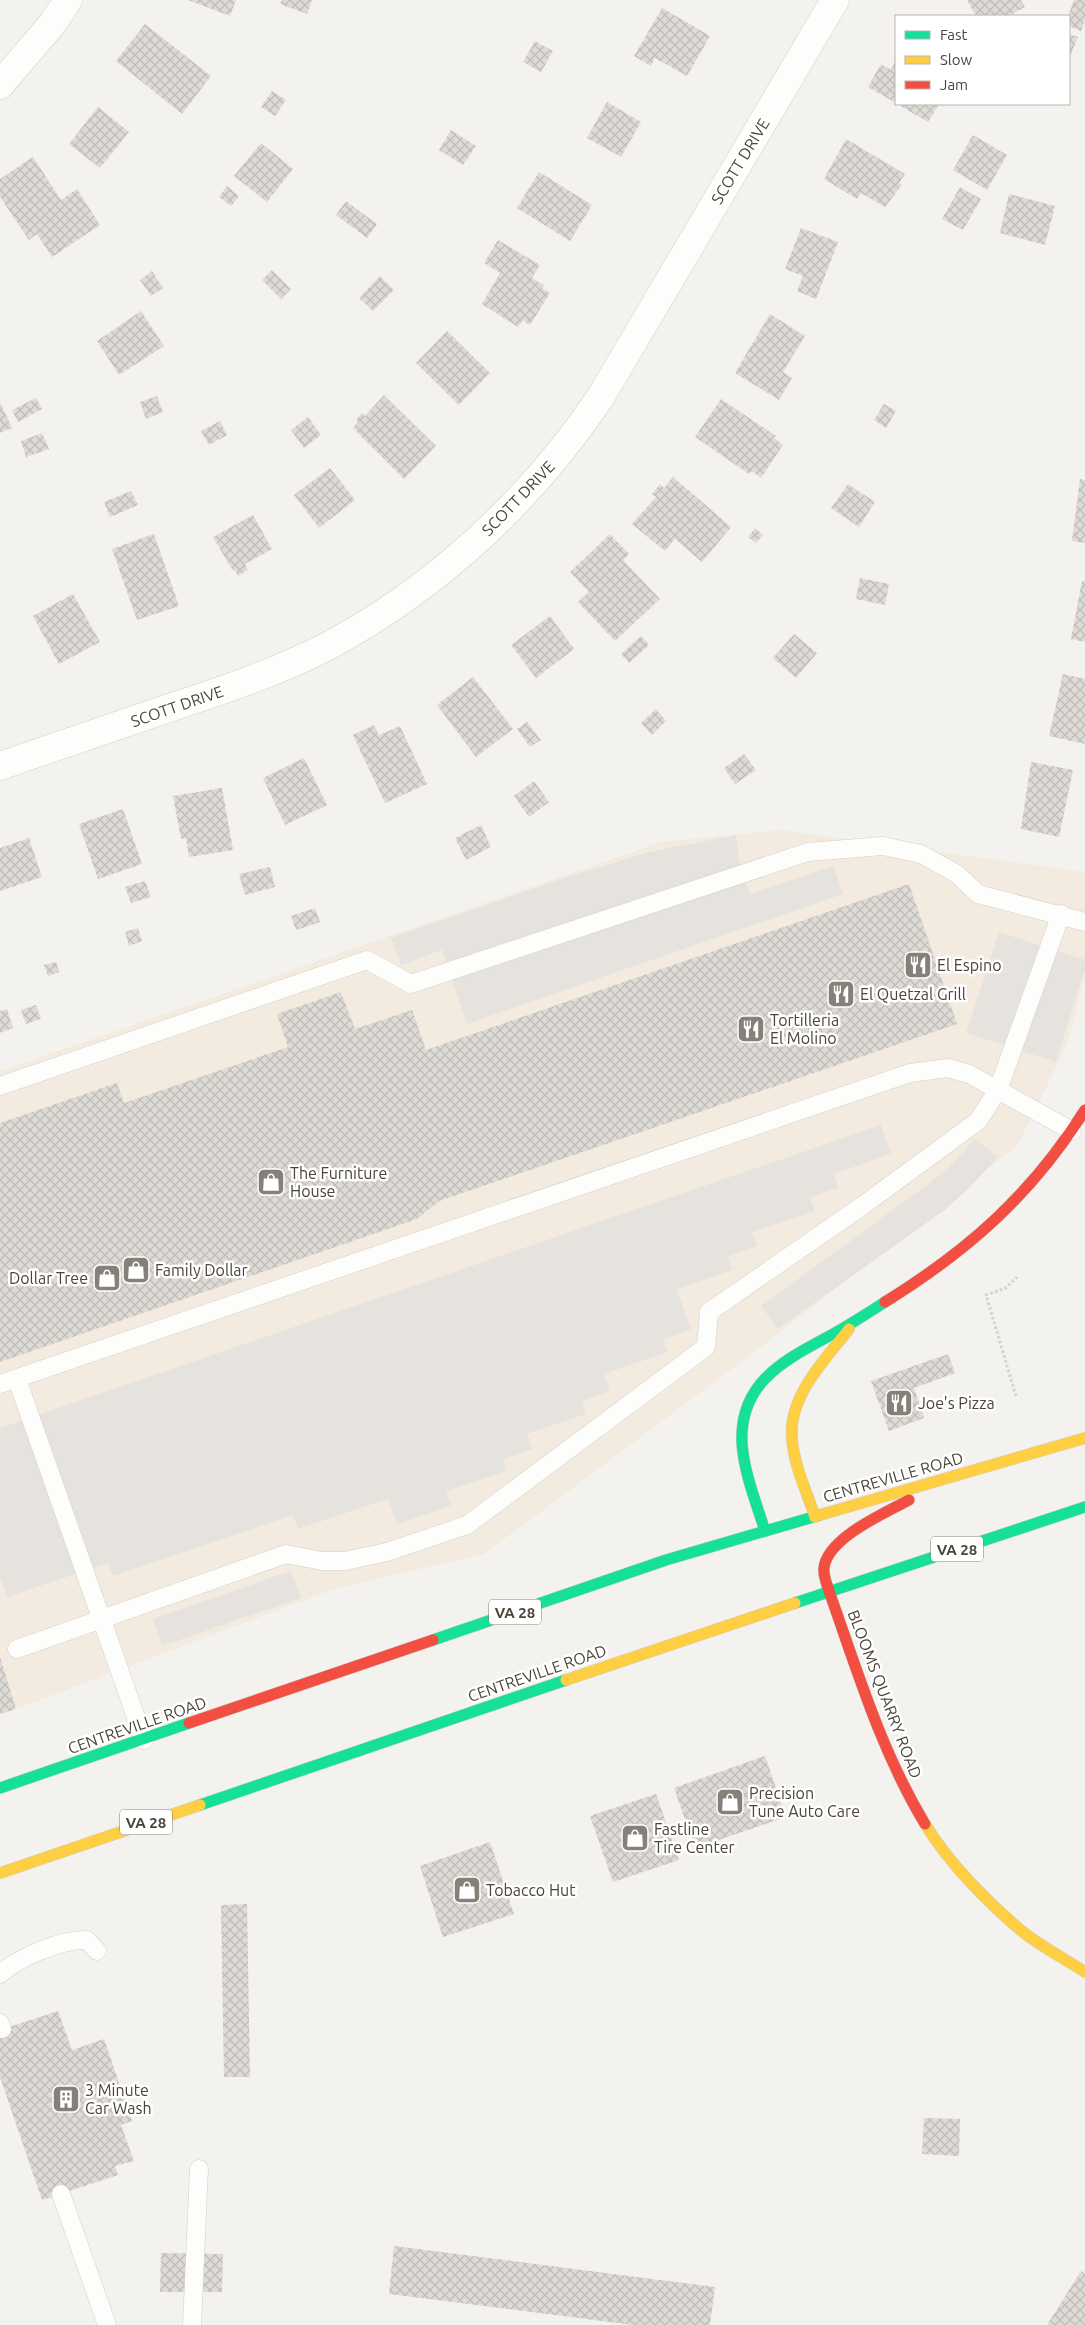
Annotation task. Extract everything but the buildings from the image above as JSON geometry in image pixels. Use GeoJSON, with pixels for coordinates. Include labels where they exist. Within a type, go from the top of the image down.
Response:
{"type":"FeatureCollection","features":[{"type":"Feature","properties":{"kind":"main road"},"geometry":{"type":"LineString","coordinates":[[765,1531],[749,1478],[743,1448],[742,1428],[752,1393],[762,1381],[792,1357],[853,1324],[935,1270],[985,1231],[1031,1183],[1072,1131],[1085,1110]]}},
{"type":"Feature","properties":{"kind":"main road"},"geometry":{"type":"LineString","coordinates":[[815,1517],[792,1442],[794,1412],[801,1396],[853,1324]]}},
{"type":"Feature","properties":{"kind":"main road","name":"CENTREVILLE ROAD"},"geometry":{"type":"LineString","coordinates":[[0,1788],[666,1560],[1085,1438]]}},
{"type":"Feature","properties":{"kind":"main road","name":"BLOOMS QUARRY ROAD"},"geometry":{"type":"LineString","coordinates":[[944,1478],[856,1532],[834,1549],[825,1564],[824,1576],[880,1735],[904,1789],[932,1836],[978,1890],[1024,1933],[1085,1972]]}},
{"type":"Feature","properties":{"kind":"main road","name":"CENTREVILLE ROAD"},"geometry":{"type":"LineString","coordinates":[[0,1873],[829,1591],[1085,1507]]}},
{"type":"Feature","properties":{"kind":"street"},"geometry":{"type":"LineString","coordinates":[[0,85],[53,23],[68,0]]}},
{"type":"Feature","properties":{"kind":"street","name":"SCOTT DRIVE"},"geometry":{"type":"LineString","coordinates":[[0,766],[254,680],[326,646],[393,606],[468,549],[524,496],[574,436],[600,398],[835,0]]}},
{"type":"Feature","properties":{"kind":"lane"},"geometry":{"type":"LineString","coordinates":[[0,1086],[367,960],[411,984],[808,852],[883,846],[921,854],[957,874],[978,894],[1061,914],[1085,922]]}},
{"type":"Feature","properties":{"kind":"lane"},"geometry":{"type":"LineString","coordinates":[[17,1650],[286,1554],[322,1560],[345,1561],[387,1552],[468,1525],[706,1347],[709,1312],[862,1206],[978,1121],[998,1090],[1061,914]]}},
{"type":"Feature","properties":{"kind":"lane"},"geometry":{"type":"LineString","coordinates":[[0,1384],[910,1074],[948,1068],[969,1074],[1072,1131]]}},
{"type":"Feature","properties":{"kind":"lane"},"geometry":{"type":"LineString","coordinates":[[17,1378],[144,1740]]}},
{"type":"Feature","properties":{"kind":"lane"},"geometry":{"type":"LineString","coordinates":[[0,1974],[22,1959],[73,1941],[88,1940],[97,1951]]}},
{"type":"Feature","properties":{"kind":"lane"},"geometry":{"type":"LineString","coordinates":[[192,2325],[199,2169]]}},
{"type":"Feature","properties":{"kind":"lane"},"geometry":{"type":"LineString","coordinates":[[61,2194],[108,2325]]}},
{"type":"Feature","properties":{"kind":"path"},"geometry":{"type":"LineString","coordinates":[[1016,1396],[986,1295],[1006,1288],[1017,1277]]}},
{"type":"Feature","properties":{"kind":"shaded area"},"geometry":{"type":"Polygon","coordinates":[[[781,830],[1085,872],[1085,975],[1069,1040],[1018,1145],[748,1357],[484,1554],[334,1589],[0,1715],[0,1071],[661,842],[781,830]]]}},
{"type":"Feature","properties":{"kind":"shaded area"},"geometry":{"type":"Polygon","coordinates":[[[736,835],[739,861],[750,894],[833,866],[843,894],[467,1024],[442,950],[401,965],[391,938],[564,878],[649,852],[736,835]]]}},
{"type":"Feature","properties":{"kind":"shaded area"},"geometry":{"type":"Polygon","coordinates":[[[999,932],[1085,960],[1085,969],[1056,1062],[966,1033],[999,932]]]}},
{"type":"Feature","properties":{"kind":"shaded area"},"geometry":{"type":"Polygon","coordinates":[[[881,1125],[891,1154],[834,1174],[838,1188],[810,1197],[815,1211],[752,1232],[757,1246],[728,1256],[732,1270],[677,1289],[691,1330],[663,1339],[668,1352],[604,1374],[610,1391],[582,1401],[586,1414],[527,1434],[532,1449],[503,1459],[506,1471],[446,1491],[451,1506],[397,1524],[388,1499],[298,1529],[293,1515],[113,1576],[108,1563],[7,1597],[0,1576],[0,1428],[881,1125]]]}},
{"type":"Feature","properties":{"kind":"shaded area"},"geometry":{"type":"Polygon","coordinates":[[[975,1139],[998,1157],[969,1188],[946,1209],[778,1329],[761,1306],[927,1185],[948,1168],[975,1139]]]}},
{"type":"Feature","properties":{"kind":"shaded area"},"geometry":{"type":"Polygon","coordinates":[[[291,1571],[301,1598],[162,1646],[153,1619],[291,1571]]]}},
{"type":"Feature","properties":{"kind":"traffic: fast"},"geometry":{"type":"LineString","coordinates":[[765,1531],[743,1454],[743,1422],[748,1403],[757,1388],[783,1363],[885,1302]]}},
{"type":"Feature","properties":{"kind":"traffic: fast"},"geometry":{"type":"LineString","coordinates":[[795,1603],[1085,1507]]}},
{"type":"Feature","properties":{"kind":"traffic: fast"},"geometry":{"type":"LineString","coordinates":[[433,1640],[666,1560],[820,1515]]}},
{"type":"Feature","properties":{"kind":"traffic: fast"},"geometry":{"type":"LineString","coordinates":[[200,1805],[566,1680]]}},
{"type":"Feature","properties":{"kind":"traffic: fast"},"geometry":{"type":"LineString","coordinates":[[0,1788],[189,1723]]}},
{"type":"Feature","properties":{"kind":"traffic: slow"},"geometry":{"type":"LineString","coordinates":[[815,1517],[795,1459],[792,1423],[802,1393],[819,1366],[849,1329]]}},
{"type":"Feature","properties":{"kind":"traffic: slow"},"geometry":{"type":"LineString","coordinates":[[820,1515],[1085,1438]]}},
{"type":"Feature","properties":{"kind":"traffic: slow"},"geometry":{"type":"LineString","coordinates":[[566,1680],[795,1603]]}},
{"type":"Feature","properties":{"kind":"traffic: slow"},"geometry":{"type":"LineString","coordinates":[[0,1873],[200,1805]]}},
{"type":"Feature","properties":{"kind":"traffic: slow"},"geometry":{"type":"LineString","coordinates":[[925,1824],[945,1853],[969,1881],[1010,1921],[1046,1948],[1085,1972]]}},
{"type":"Feature","properties":{"kind":"traffic: jam"},"geometry":{"type":"LineString","coordinates":[[885,1302],[944,1262],[997,1218],[1043,1168],[1085,1110]]}},
{"type":"Feature","properties":{"kind":"traffic: jam"},"geometry":{"type":"LineString","coordinates":[[829,1591],[824,1568],[828,1557],[835,1547],[872,1519],[909,1500]]}},
{"type":"Feature","properties":{"kind":"traffic: jam"},"geometry":{"type":"LineString","coordinates":[[829,1591],[871,1710],[895,1768],[925,1824]]}},
{"type":"Feature","properties":{"kind":"traffic: jam"},"geometry":{"type":"LineString","coordinates":[[189,1723],[433,1640]]}},
{"type":"Feature","properties":{"kind":"place","name":"El Espino"},"geometry":{"type":"Point","coordinates":[918,965]}},
{"type":"Feature","properties":{"kind":"place","name":"El Quetzal Grill"},"geometry":{"type":"Point","coordinates":[841,994]}},
{"type":"Feature","properties":{"kind":"place","name":"Tortilleria El Molino"},"geometry":{"type":"Point","coordinates":[751,1029]}},
{"type":"Feature","properties":{"kind":"place","name":"The Furniture House"},"geometry":{"type":"Point","coordinates":[271,1182]}},
{"type":"Feature","properties":{"kind":"place","name":"Family Dollar"},"geometry":{"type":"Point","coordinates":[136,1270]}},
{"type":"Feature","properties":{"kind":"place","name":"Dollar Tree"},"geometry":{"type":"Point","coordinates":[107,1278]}},
{"type":"Feature","properties":{"kind":"place","name":"Joe's Pizza"},"geometry":{"type":"Point","coordinates":[899,1403]}},
{"type":"Feature","properties":{"kind":"place","name":"Precision Tune Auto Care"},"geometry":{"type":"Point","coordinates":[730,1802]}},
{"type":"Feature","properties":{"kind":"place","name":"Fastline Tire Center"},"geometry":{"type":"Point","coordinates":[635,1838]}},
{"type":"Feature","properties":{"kind":"place","name":"Tobacco Hut"},"geometry":{"type":"Point","coordinates":[467,1890]}},
{"type":"Feature","properties":{"kind":"place","name":"3 Minute Car Wash"},"geometry":{"type":"Point","coordinates":[66,2099]}}]}
